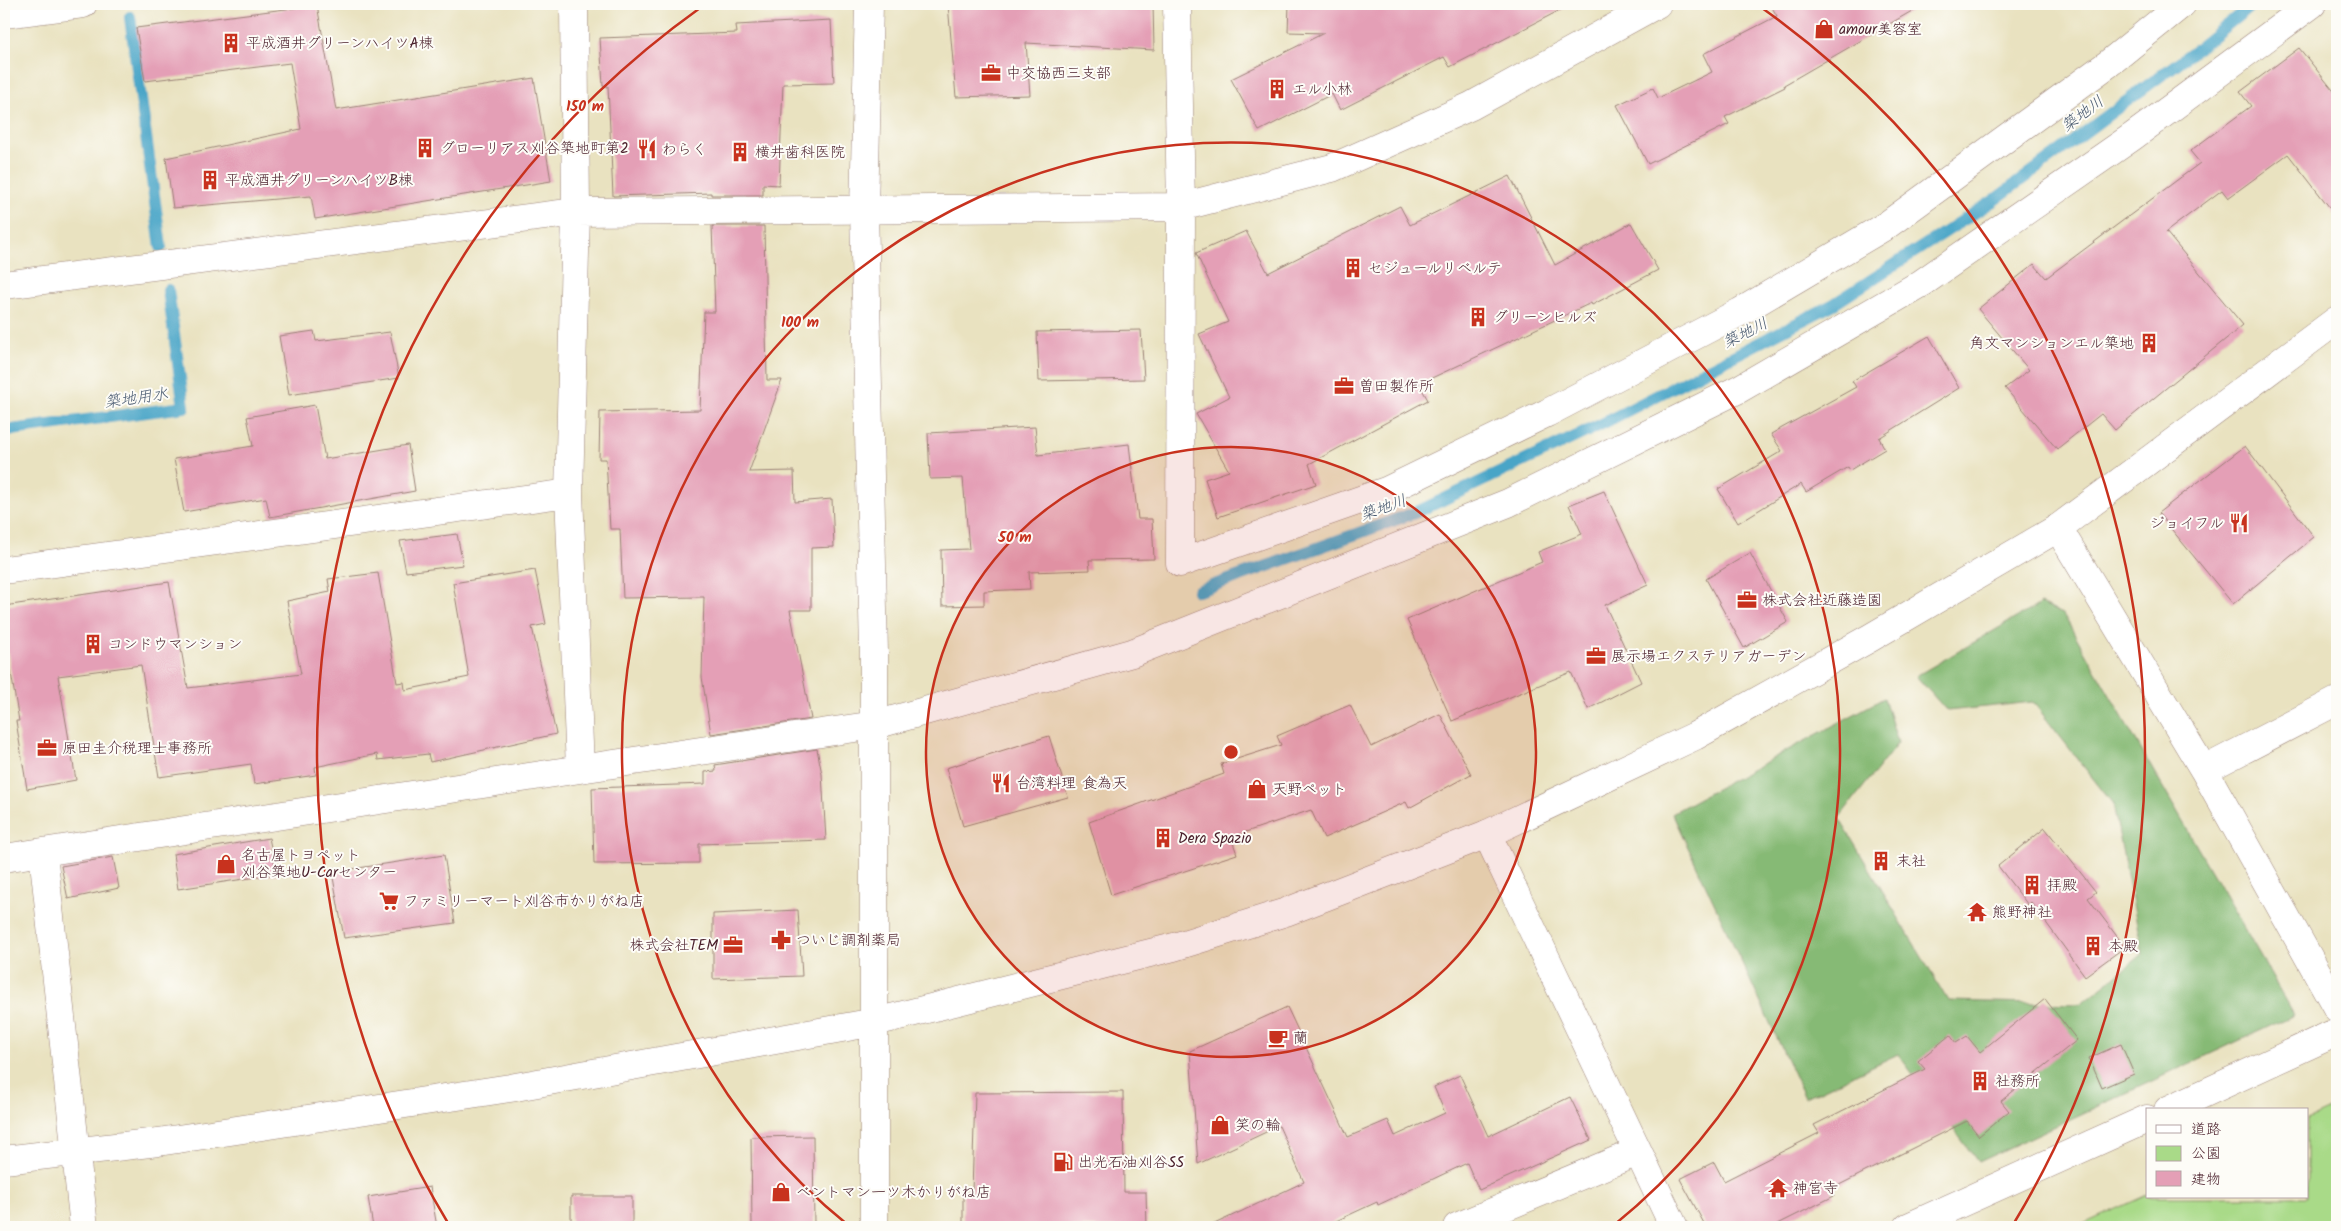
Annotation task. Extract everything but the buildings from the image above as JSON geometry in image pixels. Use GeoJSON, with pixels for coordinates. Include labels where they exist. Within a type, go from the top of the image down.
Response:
{"type":"FeatureCollection","features":[{"type":"Feature","properties":{"kind":"street"},"geometry":{"type":"LineString","coordinates":[[4,14],[84,4]]}},
{"type":"Feature","properties":{"kind":"street"},"geometry":{"type":"LineString","coordinates":[[574,4],[576,212],[569,493],[580,769]]}},
{"type":"Feature","properties":{"kind":"street"},"geometry":{"type":"LineString","coordinates":[[870,4],[864,209],[875,726],[874,1227]]}},
{"type":"Feature","properties":{"kind":"street"},"geometry":{"type":"LineString","coordinates":[[1176,4],[1181,207],[1180,563],[1386,491],[1547,413],[1740,312],[1887,225],[2108,64],[2182,4]]}},
{"type":"Feature","properties":{"kind":"street"},"geometry":{"type":"LineString","coordinates":[[4,285],[576,212],[1181,207],[1332,168],[1471,106],[1657,4]]}},
{"type":"Feature","properties":{"kind":"street"},"geometry":{"type":"LineString","coordinates":[[4,858],[580,769],[875,726],[1132,653],[1508,503],[1739,389],[1922,283],[2132,138],[2312,4]]}},
{"type":"Feature","properties":{"kind":"street"},"geometry":{"type":"LineString","coordinates":[[4,1160],[158,1142],[510,1088],[874,1022],[1183,944],[1286,912],[1487,834],[1695,736],[1870,638],[2058,528],[2337,320]]}},
{"type":"Feature","properties":{"kind":"street"},"geometry":{"type":"LineString","coordinates":[[4,570],[569,493]]}},
{"type":"Feature","properties":{"kind":"street"},"geometry":{"type":"LineString","coordinates":[[2058,528],[2204,770],[2337,1008]]}},
{"type":"Feature","properties":{"kind":"street"},"geometry":{"type":"LineString","coordinates":[[2204,770],[2337,701]]}},
{"type":"Feature","properties":{"kind":"street"},"geometry":{"type":"LineString","coordinates":[[1487,834],[1674,1227]]}},
{"type":"Feature","properties":{"kind":"street"},"geometry":{"type":"LineString","coordinates":[[43,853],[84,1227]]}},
{"type":"Feature","properties":{"kind":"street"},"geometry":{"type":"LineString","coordinates":[[2172,1108],[2337,1032]]}},
{"type":"Feature","properties":{"kind":"street"},"geometry":{"type":"LineString","coordinates":[[1908,1227],[2146,1119]]}},
{"type":"Feature","properties":{"kind":"street"},"geometry":{"type":"LineString","coordinates":[[1457,1227],[1637,1152]]}},
{"type":"Feature","properties":{"kind":"green space","name":"熊野神社"},"geometry":{"type":"Polygon","coordinates":[[[2040,604],[2063,614],[2294,1015],[1978,1162],[1898,1054],[1805,1098],[1672,813],[1884,698],[1898,743],[1839,818],[1948,1001],[2080,1004],[2143,954],[2113,804],[2033,702],[1947,711],[1916,676],[2040,604]]]}},
{"type":"Feature","properties":{"kind":"green space"},"geometry":{"type":"Polygon","coordinates":[[[2337,1106],[2337,1227],[2077,1227],[2146,1195],[2146,1198],[2308,1198],[2308,1120],[2337,1106]]]}},
{"type":"Feature","properties":{"kind":"waterway","name":"築地川"},"geometry":{"type":"LineString","coordinates":[[1198,591],[1417,512],[1594,428],[1834,304],[1993,201],[2202,45],[2253,4]]}},
{"type":"Feature","properties":{"kind":"waterway","name":"築地用水"},"geometry":{"type":"LineString","coordinates":[[130,17],[161,247]]}},
{"type":"Feature","properties":{"kind":"waterway","name":"築地用水"},"geometry":{"type":"LineString","coordinates":[[4,431],[184,407],[168,290]]}},
{"type":"Feature","properties":{"kind":"place","name":"amour美容室"},"geometry":{"type":"Point","coordinates":[1824,29]}},
{"type":"Feature","properties":{"kind":"place","name":"平成酒井グリーンハイツA棟"},"geometry":{"type":"Point","coordinates":[231,43]}},
{"type":"Feature","properties":{"kind":"place","name":"中交協西三支部"},"geometry":{"type":"Point","coordinates":[991,73]}},
{"type":"Feature","properties":{"kind":"place","name":"エル小林"},"geometry":{"type":"Point","coordinates":[1277,89]}},
{"type":"Feature","properties":{"kind":"place","name":"グローリアス刈谷築地町第2"},"geometry":{"type":"Point","coordinates":[425,148]}},
{"type":"Feature","properties":{"kind":"place","name":"わらく"},"geometry":{"type":"Point","coordinates":[647,149]}},
{"type":"Feature","properties":{"kind":"place","name":"横井歯科医院"},"geometry":{"type":"Point","coordinates":[740,152]}},
{"type":"Feature","properties":{"kind":"place","name":"平成酒井グリーンハイツB棟"},"geometry":{"type":"Point","coordinates":[210,180]}},
{"type":"Feature","properties":{"kind":"place","name":"セジュールリベルテ"},"geometry":{"type":"Point","coordinates":[1353,268]}},
{"type":"Feature","properties":{"kind":"place","name":"グリーンヒルズ"},"geometry":{"type":"Point","coordinates":[1478,317]}},
{"type":"Feature","properties":{"kind":"place","name":"角文マンションエル築地"},"geometry":{"type":"Point","coordinates":[2149,343]}},
{"type":"Feature","properties":{"kind":"place","name":"曽田製作所"},"geometry":{"type":"Point","coordinates":[1344,386]}},
{"type":"Feature","properties":{"kind":"place","name":"ジョイフル"},"geometry":{"type":"Point","coordinates":[2239,523]}},
{"type":"Feature","properties":{"kind":"place","name":"株式会社近藤造園"},"geometry":{"type":"Point","coordinates":[1747,600]}},
{"type":"Feature","properties":{"kind":"place","name":"コンドウマンション"},"geometry":{"type":"Point","coordinates":[93,644]}},
{"type":"Feature","properties":{"kind":"place","name":"展示場エクステリアガーデン"},"geometry":{"type":"Point","coordinates":[1596,656]}},
{"type":"Feature","properties":{"kind":"place","name":"原田圭介税理士事務所"},"geometry":{"type":"Point","coordinates":[47,748]}},
{"type":"Feature","properties":{"kind":"place","name":"台湾料理 食為天"},"geometry":{"type":"Point","coordinates":[1001,783]}},
{"type":"Feature","properties":{"kind":"place","name":"天野ペット"},"geometry":{"type":"Point","coordinates":[1257,789]}},
{"type":"Feature","properties":{"kind":"place","name":"Dera Spazio"},"geometry":{"type":"Point","coordinates":[1163,838]}},
{"type":"Feature","properties":{"kind":"place","name":"末社"},"geometry":{"type":"Point","coordinates":[1881,861]}},
{"type":"Feature","properties":{"kind":"place","name":"名古屋トヨペット 刈谷築地U-Carセンター"},"geometry":{"type":"Point","coordinates":[226,864]}},
{"type":"Feature","properties":{"kind":"place","name":"拝殿"},"geometry":{"type":"Point","coordinates":[2032,885]}},
{"type":"Feature","properties":{"kind":"place","name":"ファミリーマート刈谷市かりがね店"},"geometry":{"type":"Point","coordinates":[389,901]}},
{"type":"Feature","properties":{"kind":"place","name":"熊野神社"},"geometry":{"type":"Point","coordinates":[1977,912]}},
{"type":"Feature","properties":{"kind":"place","name":"ついじ調剤薬局"},"geometry":{"type":"Point","coordinates":[781,940]}},
{"type":"Feature","properties":{"kind":"place","name":"株式会社TEM"},"geometry":{"type":"Point","coordinates":[733,945]}},
{"type":"Feature","properties":{"kind":"place","name":"本殿"},"geometry":{"type":"Point","coordinates":[2093,946]}},
{"type":"Feature","properties":{"kind":"place","name":"蘭"},"geometry":{"type":"Point","coordinates":[1278,1038]}},
{"type":"Feature","properties":{"kind":"place","name":"社務所"},"geometry":{"type":"Point","coordinates":[1980,1081]}},
{"type":"Feature","properties":{"kind":"place","name":"笑の輪"},"geometry":{"type":"Point","coordinates":[1220,1125]}},
{"type":"Feature","properties":{"kind":"place","name":"出光石油刈谷SS"},"geometry":{"type":"Point","coordinates":[1063,1162]}},
{"type":"Feature","properties":{"kind":"place","name":"神宮寺"},"geometry":{"type":"Point","coordinates":[1778,1188]}},
{"type":"Feature","properties":{"kind":"place","name":"ベントマン一ツ木かりがね店"},"geometry":{"type":"Point","coordinates":[781,1192]}}]}
